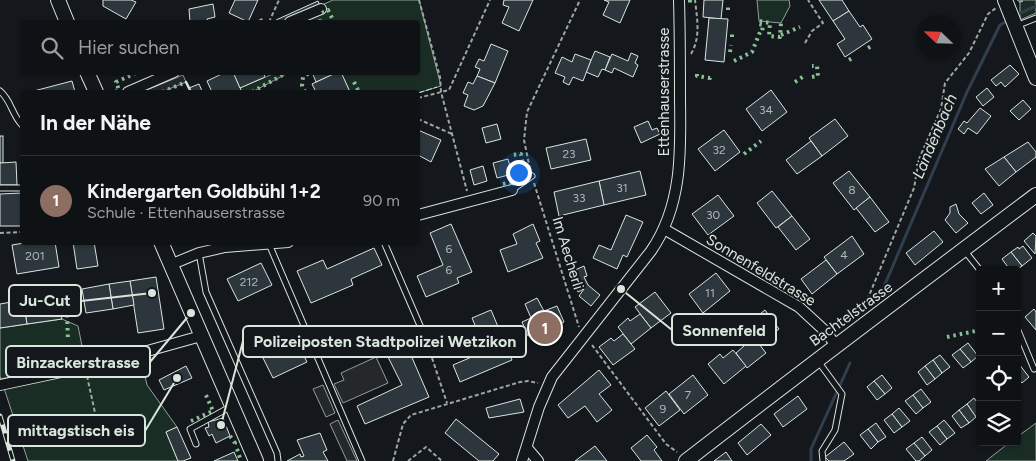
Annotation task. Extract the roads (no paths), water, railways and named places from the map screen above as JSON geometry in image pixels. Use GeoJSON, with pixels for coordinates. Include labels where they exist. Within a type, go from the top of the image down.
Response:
{"type":"FeatureCollection","features":[{"type":"Feature","properties":{"kind":"street"},"geometry":{"type":"LineString","coordinates":[[58,0],[66,20]]}},
{"type":"Feature","properties":{"kind":"street","name":"Ettenhauserstrasse"},"geometry":{"type":"LineString","coordinates":[[522,461],[547,388],[559,366],[651,251],[664,229],[673,205],[681,150],[681,64],[678,0]]}},
{"type":"Feature","properties":{"kind":"street"},"geometry":{"type":"LineString","coordinates":[[1007,4],[1036,78]]}},
{"type":"Feature","properties":{"kind":"street"},"geometry":{"type":"LineString","coordinates":[[295,20],[321,9]]}},
{"type":"Feature","properties":{"kind":"street"},"geometry":{"type":"LineString","coordinates":[[88,75],[95,90]]}},
{"type":"Feature","properties":{"kind":"street"},"geometry":{"type":"LineString","coordinates":[[133,90],[167,75]]}},
{"type":"Feature","properties":{"kind":"street"},"geometry":{"type":"LineString","coordinates":[[420,215],[470,200],[512,190]]}},
{"type":"Feature","properties":{"kind":"street","name":"Bachtelstrasse"},"geometry":{"type":"LineString","coordinates":[[684,457],[1036,195]]}},
{"type":"Feature","properties":{"kind":"street","name":"Sonnenfeldstrasse"},"geometry":{"type":"LineString","coordinates":[[664,229],[799,307],[826,331],[836,344]]}},
{"type":"Feature","properties":{"kind":"street"},"geometry":{"type":"LineString","coordinates":[[162,245],[256,461]]}},
{"type":"Feature","properties":{"kind":"street"},"geometry":{"type":"LineString","coordinates":[[170,265],[199,253],[238,245]]}},
{"type":"Feature","properties":{"kind":"street"},"geometry":{"type":"LineString","coordinates":[[0,385],[140,354],[201,336]]}},
{"type":"Feature","properties":{"kind":"street"},"geometry":{"type":"LineString","coordinates":[[527,448],[538,461]]}},
{"type":"Feature","properties":{"kind":"lane"},"geometry":{"type":"LineString","coordinates":[[1014,24],[1036,18]]}},
{"type":"Feature","properties":{"kind":"lane"},"geometry":{"type":"LineString","coordinates":[[0,91],[6,95],[20,123]]}},
{"type":"Feature","properties":{"kind":"lane"},"geometry":{"type":"LineString","coordinates":[[512,190],[532,176]]}},
{"type":"Feature","properties":{"kind":"lane"},"geometry":{"type":"LineString","coordinates":[[0,188],[20,188]]}},
{"type":"Feature","properties":{"kind":"lane"},"geometry":{"type":"LineString","coordinates":[[269,245],[362,461]]}},
{"type":"Feature","properties":{"kind":"lane"},"geometry":{"type":"LineString","coordinates":[[385,245],[431,351]]}},
{"type":"Feature","properties":{"kind":"lane"},"geometry":{"type":"LineString","coordinates":[[963,250],[977,266]]}},
{"type":"Feature","properties":{"kind":"lane"},"geometry":{"type":"LineString","coordinates":[[199,253],[206,292],[277,453],[278,461]]}},
{"type":"Feature","properties":{"kind":"lane"},"geometry":{"type":"LineString","coordinates":[[1021,338],[1034,369]]}},
{"type":"Feature","properties":{"kind":"lane"},"geometry":{"type":"LineString","coordinates":[[816,359],[842,394],[835,430],[822,451],[823,461]]}},
{"type":"Feature","properties":{"kind":"lane"},"geometry":{"type":"LineString","coordinates":[[196,444],[190,429],[232,407]]}},
{"type":"Feature","properties":{"kind":"waterway","name":"Ländenbach"},"geometry":{"type":"LineString","coordinates":[[1016,15],[1036,6]]}},
{"type":"Feature","properties":{"kind":"waterway","name":"Ländenbach"},"geometry":{"type":"LineString","coordinates":[[880,296],[967,92],[1000,25],[1009,20]]}},
{"type":"Feature","properties":{"kind":"waterway"},"geometry":{"type":"LineString","coordinates":[[811,461],[811,449],[850,363]]}},
{"type":"Feature","properties":{"kind":"railway"},"geometry":{"type":"LineString","coordinates":[[0,416],[13,461]]}},
{"type":"Feature","properties":{"kind":"place","name":"Sonnenfeld"},"geometry":{"type":"Point","coordinates":[621,289]}},
{"type":"Feature","properties":{"kind":"place","name":"Ju-Cut"},"geometry":{"type":"Point","coordinates":[152,293]}},
{"type":"Feature","properties":{"kind":"place","name":"Binzackerstrasse"},"geometry":{"type":"Point","coordinates":[191,313]}},
{"type":"Feature","properties":{"kind":"place","name":"Kindergarten Goldbühl 1+2"},"geometry":{"type":"Point","coordinates":[545,328]}},
{"type":"Feature","properties":{"kind":"place","name":"mittagstisch eis"},"geometry":{"type":"Point","coordinates":[177,378]}},
{"type":"Feature","properties":{"kind":"place","name":"Polizeiposten Stadtpolizei Wetzikon"},"geometry":{"type":"Point","coordinates":[221,425]}}]}
